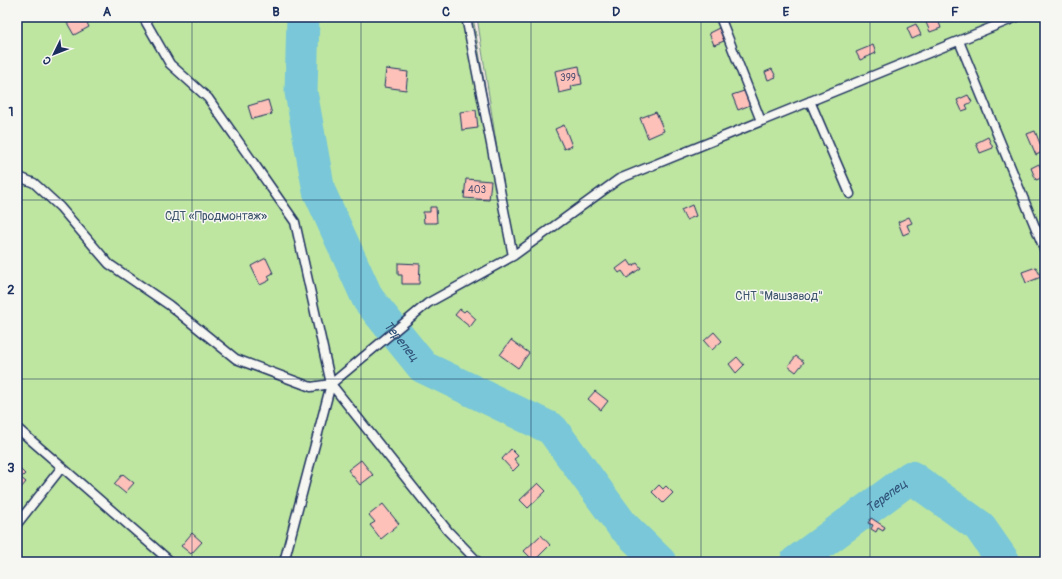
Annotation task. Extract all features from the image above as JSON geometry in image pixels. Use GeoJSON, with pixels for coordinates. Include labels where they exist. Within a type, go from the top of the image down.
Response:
{"type":"FeatureCollection","features":[{"type":"Feature","properties":{"kind":"lane"},"geometry":{"type":"LineString","coordinates":[[143,17],[170,64],[208,98],[295,222],[331,384],[448,531],[478,562]]}},
{"type":"Feature","properties":{"kind":"lane"},"geometry":{"type":"LineString","coordinates":[[466,17],[513,256]]}},
{"type":"Feature","properties":{"kind":"lane"},"geometry":{"type":"LineString","coordinates":[[720,17],[762,121]]}},
{"type":"Feature","properties":{"kind":"lane"},"geometry":{"type":"LineString","coordinates":[[17,176],[34,183],[55,202],[109,264],[169,305],[236,359],[311,387],[331,384],[428,302],[513,256],[620,179],[1017,17]]}},
{"type":"Feature","properties":{"kind":"lane"},"geometry":{"type":"LineString","coordinates":[[959,41],[1045,251]]}},
{"type":"Feature","properties":{"kind":"lane"},"geometry":{"type":"LineString","coordinates":[[810,101],[850,194]]}},
{"type":"Feature","properties":{"kind":"lane"},"geometry":{"type":"LineString","coordinates":[[284,562],[331,384]]}},
{"type":"Feature","properties":{"kind":"lane"},"geometry":{"type":"LineString","coordinates":[[17,428],[171,562]]}},
{"type":"Feature","properties":{"kind":"lane"},"geometry":{"type":"LineString","coordinates":[[17,524],[62,467]]}},
{"type":"Feature","properties":{"kind":"green space","name":"СНТ \"Машзавод\""},"geometry":{"type":"Polygon","coordinates":[[[17,17],[473,17],[508,221],[477,17],[1045,17],[1045,562],[17,562],[17,17]]]}},
{"type":"Feature","properties":{"kind":"building"},"geometry":{"type":"Polygon","coordinates":[[[74,17],[84,17],[89,27],[74,35],[66,21],[74,17]]]}},
{"type":"Feature","properties":{"kind":"building"},"geometry":{"type":"Polygon","coordinates":[[[937,17],[941,28],[930,32],[925,20],[937,17]]]}},
{"type":"Feature","properties":{"kind":"building"},"geometry":{"type":"Polygon","coordinates":[[[916,24],[921,35],[912,39],[907,28],[916,24]]]}},
{"type":"Feature","properties":{"kind":"building"},"geometry":{"type":"Polygon","coordinates":[[[719,28],[724,41],[714,45],[709,33],[719,28]]]}},
{"type":"Feature","properties":{"kind":"building"},"geometry":{"type":"Polygon","coordinates":[[[873,45],[876,53],[860,60],[856,52],[873,45]]]}},
{"type":"Feature","properties":{"kind":"building"},"geometry":{"type":"Polygon","coordinates":[[[579,66],[582,84],[571,86],[572,90],[559,93],[555,71],[579,66]]]}},
{"type":"Feature","properties":{"kind":"building"},"geometry":{"type":"Polygon","coordinates":[[[386,69],[408,72],[406,90],[384,87],[386,69]]]}},
{"type":"Feature","properties":{"kind":"building"},"geometry":{"type":"Polygon","coordinates":[[[772,69],[776,77],[768,80],[765,72],[772,69]]]}},
{"type":"Feature","properties":{"kind":"building"},"geometry":{"type":"Polygon","coordinates":[[[744,91],[750,105],[738,110],[732,95],[744,91]]]}},
{"type":"Feature","properties":{"kind":"building"},"geometry":{"type":"Polygon","coordinates":[[[968,95],[972,102],[966,105],[968,109],[962,111],[957,100],[968,95]]]}},
{"type":"Feature","properties":{"kind":"building"},"geometry":{"type":"Polygon","coordinates":[[[268,100],[272,114],[252,119],[248,106],[268,100]]]}},
{"type":"Feature","properties":{"kind":"building"},"geometry":{"type":"Polygon","coordinates":[[[476,110],[478,128],[462,130],[460,112],[476,110]]]}},
{"type":"Feature","properties":{"kind":"building"},"geometry":{"type":"Polygon","coordinates":[[[656,112],[664,131],[648,138],[640,118],[656,112]]]}},
{"type":"Feature","properties":{"kind":"building"},"geometry":{"type":"Polygon","coordinates":[[[564,125],[572,146],[564,149],[555,129],[564,125]]]}},
{"type":"Feature","properties":{"kind":"building"},"geometry":{"type":"Polygon","coordinates":[[[1035,131],[1041,146],[1045,144],[1045,151],[1036,155],[1027,134],[1035,131]]]}},
{"type":"Feature","properties":{"kind":"building"},"geometry":{"type":"Polygon","coordinates":[[[988,137],[993,148],[980,153],[976,143],[988,137]]]}},
{"type":"Feature","properties":{"kind":"building"},"geometry":{"type":"Polygon","coordinates":[[[1039,164],[1044,177],[1036,180],[1031,168],[1039,164]]]}},
{"type":"Feature","properties":{"kind":"building"},"geometry":{"type":"Polygon","coordinates":[[[466,179],[491,181],[489,200],[464,198],[466,179]]]}},
{"type":"Feature","properties":{"kind":"building"},"geometry":{"type":"Polygon","coordinates":[[[692,205],[696,216],[686,220],[681,210],[692,205]]]}},
{"type":"Feature","properties":{"kind":"building"},"geometry":{"type":"Polygon","coordinates":[[[430,207],[436,207],[437,223],[424,223],[423,212],[430,212],[430,207]]]}},
{"type":"Feature","properties":{"kind":"building"},"geometry":{"type":"Polygon","coordinates":[[[909,217],[912,223],[907,225],[910,232],[903,235],[898,222],[909,217]]]}},
{"type":"Feature","properties":{"kind":"building"},"geometry":{"type":"Polygon","coordinates":[[[266,258],[273,273],[268,276],[270,280],[260,285],[251,266],[266,258]]]}},
{"type":"Feature","properties":{"kind":"building"},"geometry":{"type":"Polygon","coordinates":[[[628,260],[632,266],[637,263],[641,268],[627,278],[622,271],[619,273],[616,269],[628,260]]]}},
{"type":"Feature","properties":{"kind":"building"},"geometry":{"type":"Polygon","coordinates":[[[398,263],[420,264],[419,284],[402,284],[402,275],[398,275],[398,263]]]}},
{"type":"Feature","properties":{"kind":"building"},"geometry":{"type":"Polygon","coordinates":[[[1036,267],[1041,277],[1026,283],[1022,272],[1036,267]]]}},
{"type":"Feature","properties":{"kind":"building"},"geometry":{"type":"Polygon","coordinates":[[[460,309],[464,312],[466,310],[476,319],[470,327],[455,315],[460,309]]]}},
{"type":"Feature","properties":{"kind":"building"},"geometry":{"type":"Polygon","coordinates":[[[714,332],[722,341],[712,350],[704,341],[714,332]]]}},
{"type":"Feature","properties":{"kind":"building"},"geometry":{"type":"Polygon","coordinates":[[[511,340],[529,353],[518,368],[500,355],[511,340]]]}},
{"type":"Feature","properties":{"kind":"building"},"geometry":{"type":"Polygon","coordinates":[[[796,356],[804,362],[796,372],[788,366],[796,356]]]}},
{"type":"Feature","properties":{"kind":"building"},"geometry":{"type":"Polygon","coordinates":[[[737,357],[744,365],[736,373],[729,364],[737,357]]]}},
{"type":"Feature","properties":{"kind":"building"},"geometry":{"type":"Polygon","coordinates":[[[595,391],[608,401],[601,410],[588,399],[595,391]]]}},
{"type":"Feature","properties":{"kind":"building"},"geometry":{"type":"Polygon","coordinates":[[[511,449],[518,456],[514,459],[519,465],[513,471],[502,459],[511,449]]]}},
{"type":"Feature","properties":{"kind":"building"},"geometry":{"type":"Polygon","coordinates":[[[361,460],[373,475],[360,485],[348,470],[361,460]]]}},
{"type":"Feature","properties":{"kind":"building"},"geometry":{"type":"Polygon","coordinates":[[[17,466],[25,474],[21,478],[26,482],[17,493],[17,466]]]}},
{"type":"Feature","properties":{"kind":"building"},"geometry":{"type":"Polygon","coordinates":[[[123,474],[134,483],[125,493],[114,484],[123,474]]]}},
{"type":"Feature","properties":{"kind":"building"},"geometry":{"type":"Polygon","coordinates":[[[538,483],[546,491],[528,508],[520,500],[538,483]]]}},
{"type":"Feature","properties":{"kind":"building"},"geometry":{"type":"Polygon","coordinates":[[[659,485],[663,489],[666,486],[673,493],[663,503],[652,492],[659,485]]]}},
{"type":"Feature","properties":{"kind":"building"},"geometry":{"type":"Polygon","coordinates":[[[383,504],[399,524],[381,539],[370,525],[375,522],[369,515],[383,504]]]}},
{"type":"Feature","properties":{"kind":"building"},"geometry":{"type":"Polygon","coordinates":[[[871,518],[885,527],[883,531],[878,528],[876,532],[871,529],[873,525],[868,523],[871,518]]]}},
{"type":"Feature","properties":{"kind":"building"},"geometry":{"type":"Polygon","coordinates":[[[192,533],[202,542],[191,554],[181,546],[192,533]]]}},
{"type":"Feature","properties":{"kind":"building"},"geometry":{"type":"Polygon","coordinates":[[[541,535],[550,545],[534,561],[524,551],[541,535]]]}},
{"type":"Feature","properties":{"kind":"waterway","name":"Терепец"},"geometry":{"type":"LineString","coordinates":[[303,17],[301,92],[319,191],[368,299],[423,367],[552,429],[622,525],[660,562]]}},
{"type":"Feature","properties":{"kind":"waterway","name":"Терепец"},"geometry":{"type":"LineString","coordinates":[[796,562],[911,477],[979,526],[1004,562]]}},
{"type":"Feature","properties":{"kind":"park label","name":"СДТ «Продмонтаж»"},"geometry":{"type":"Point","coordinates":[216,216]}}]}
